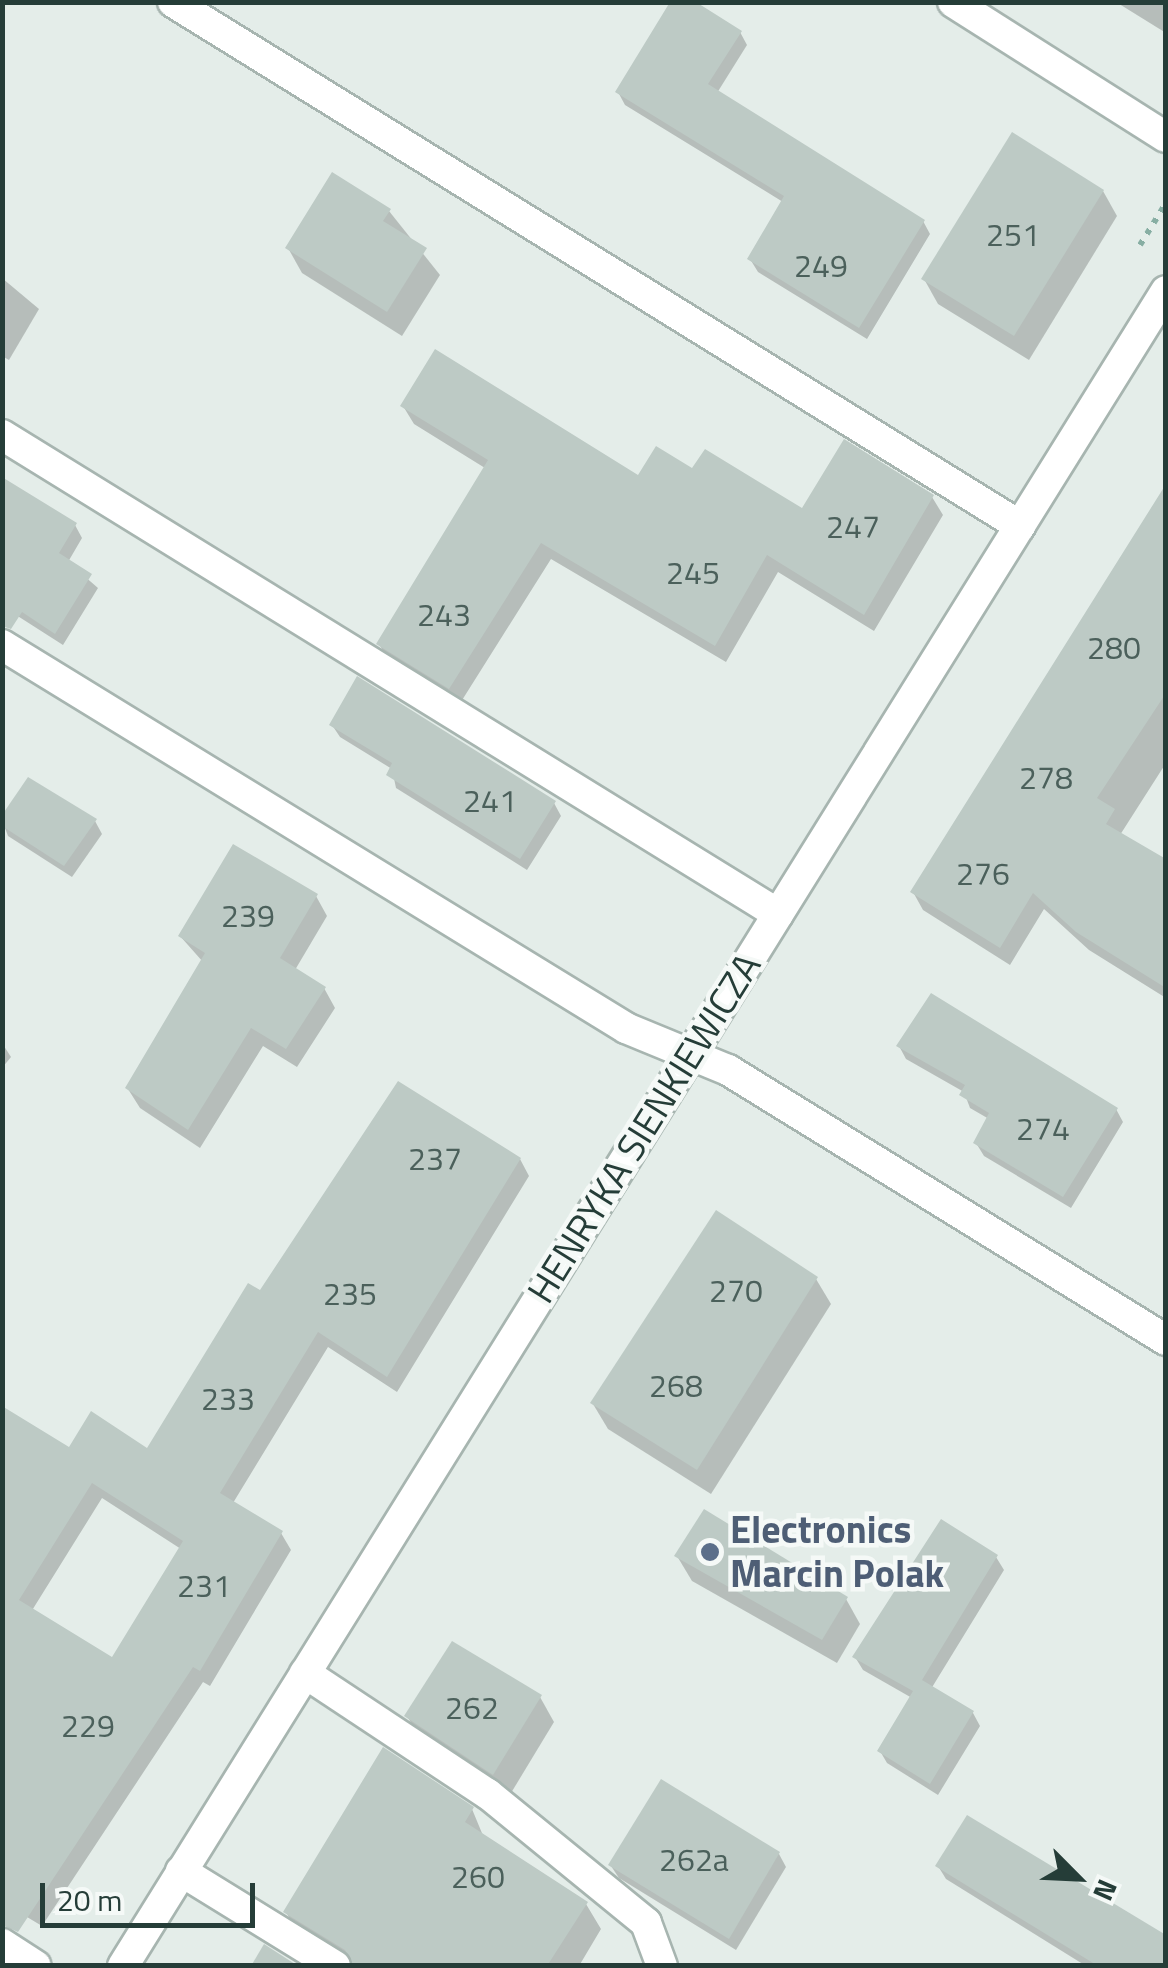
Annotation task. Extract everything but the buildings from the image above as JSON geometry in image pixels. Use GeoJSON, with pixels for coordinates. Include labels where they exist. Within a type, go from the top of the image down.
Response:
{"type":"FeatureCollection","features":[{"type":"Feature","properties":{"kind":"street"},"geometry":{"type":"LineString","coordinates":[[173,2],[1020,526]]}},
{"type":"Feature","properties":{"kind":"street"},"geometry":{"type":"LineString","coordinates":[[953,2],[1166,137]]}},
{"type":"Feature","properties":{"kind":"street","name":"HENRYKA SIENKIEWICZA"},"geometry":{"type":"LineString","coordinates":[[123,1966],[1166,291]]}},
{"type":"Feature","properties":{"kind":"street"},"geometry":{"type":"LineString","coordinates":[[2,436],[778,914]]}},
{"type":"Feature","properties":{"kind":"street"},"geometry":{"type":"LineString","coordinates":[[2,644],[626,1028],[728,1070],[1166,1340]]}},
{"type":"Feature","properties":{"kind":"street"},"geometry":{"type":"LineString","coordinates":[[305,1674],[488,1794],[646,1923],[662,1966]]}},
{"type":"Feature","properties":{"kind":"street"},"geometry":{"type":"LineString","coordinates":[[182,1871],[335,1966]]}},
{"type":"Feature","properties":{"kind":"street"},"geometry":{"type":"LineString","coordinates":[[2,1944],[36,1966]]}},
{"type":"Feature","properties":{"kind":"place","name":"Electronics Marcin Polak"},"geometry":{"type":"Point","coordinates":[710,1552]}}]}
